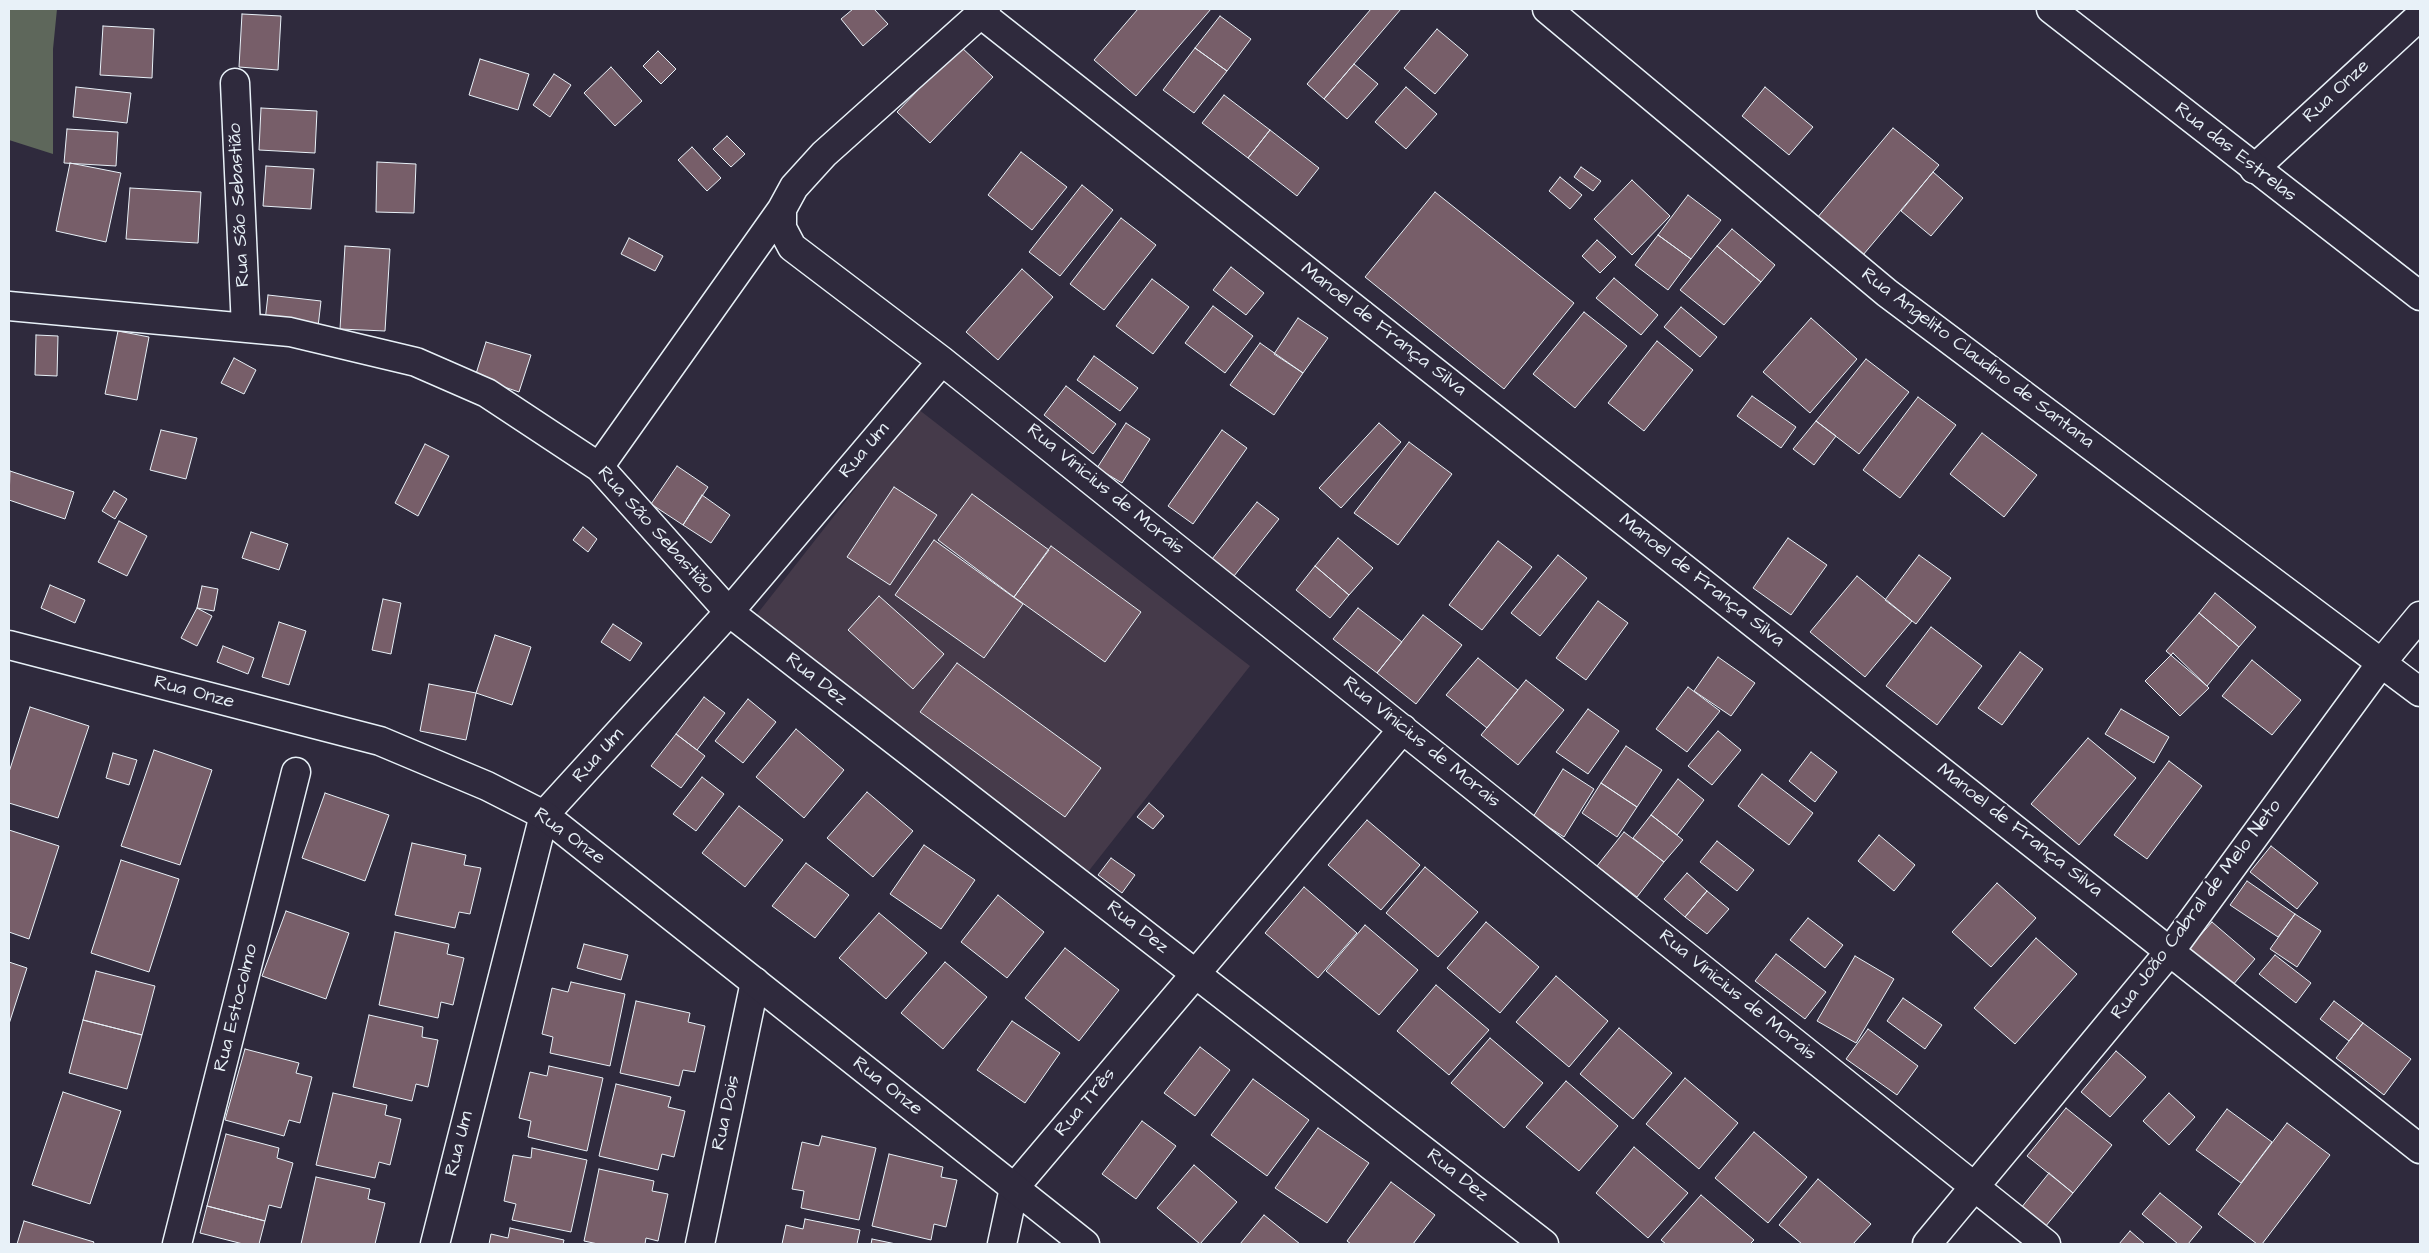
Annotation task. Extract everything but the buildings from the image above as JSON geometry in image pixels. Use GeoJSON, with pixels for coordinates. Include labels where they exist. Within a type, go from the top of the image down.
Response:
{"type":"FeatureCollection","features":[{"type":"Feature","properties":{"kind":"street","name":"Rua Angelito Claudino de Santana"},"geometry":{"type":"LineString","coordinates":[[1547,9],[1888,293],[2420,692]]}},
{"type":"Feature","properties":{"kind":"street","name":"Rua das Estrelas"},"geometry":{"type":"LineString","coordinates":[[2051,9],[2254,169],[2420,296]]}},
{"type":"Feature","properties":{"kind":"street"},"geometry":{"type":"LineString","coordinates":[[599,467],[782,209],[794,187],[824,154],[983,11]]}},
{"type":"Feature","properties":{"kind":"street","name":"Manoel de França Silva"},"geometry":{"type":"LineString","coordinates":[[983,11],[2420,1149]]}},
{"type":"Feature","properties":{"kind":"street","name":"Rua Onze"},"geometry":{"type":"LineString","coordinates":[[2254,169],[2420,16]]}},
{"type":"Feature","properties":{"kind":"street","name":"Rua São Sebastião"},"geometry":{"type":"LineString","coordinates":[[235,83],[246,328]]}},
{"type":"Feature","properties":{"kind":"street","name":"Rua Vinicius de Morais"},"geometry":{"type":"LineString","coordinates":[[782,209],[782,228],[792,247],[942,361],[2046,1244]]}},
{"type":"Feature","properties":{"kind":"street","name":"Rua São Sebastião"},"geometry":{"type":"LineString","coordinates":[[9,306],[290,332],[416,362],[487,393],[599,467],[729,612]]}},
{"type":"Feature","properties":{"kind":"street","name":"Rua Um"},"geometry":{"type":"LineString","coordinates":[[435,1244],[544,815],[729,612],[942,361]]}},
{"type":"Feature","properties":{"kind":"street","name":"Rua Dez"},"geometry":{"type":"LineString","coordinates":[[729,612],[1544,1244]]}},
{"type":"Feature","properties":{"kind":"street","name":"Rua João Cabral de Melo Neto"},"geometry":{"type":"LineString","coordinates":[[1927,1244],[1974,1185],[2171,950],[2382,662],[2420,616]]}},
{"type":"Feature","properties":{"kind":"street","name":"Rua Onze"},"geometry":{"type":"LineString","coordinates":[[9,645],[380,741],[487,786],[544,815],[1085,1244]]}},
{"type":"Feature","properties":{"kind":"street","name":"Rua Três"},"geometry":{"type":"LineString","coordinates":[[1002,1244],[1014,1188],[1403,729]]}},
{"type":"Feature","properties":{"kind":"street","name":"Rua Estocolmo"},"geometry":{"type":"LineString","coordinates":[[177,1244],[296,772]]}},
{"type":"Feature","properties":{"kind":"street","name":"Rua Dois"},"geometry":{"type":"LineString","coordinates":[[700,1244],[755,982]]}},
{"type":"Feature","properties":{"kind":"shaded area"},"geometry":{"type":"Polygon","coordinates":[[[918,409],[1250,666],[1084,877],[754,618],[918,409]]]}},
{"type":"Feature","properties":{"kind":"green space"},"geometry":{"type":"Polygon","coordinates":[[[9,9],[57,9],[53,49],[53,154],[9,140],[9,9]]]}}]}
